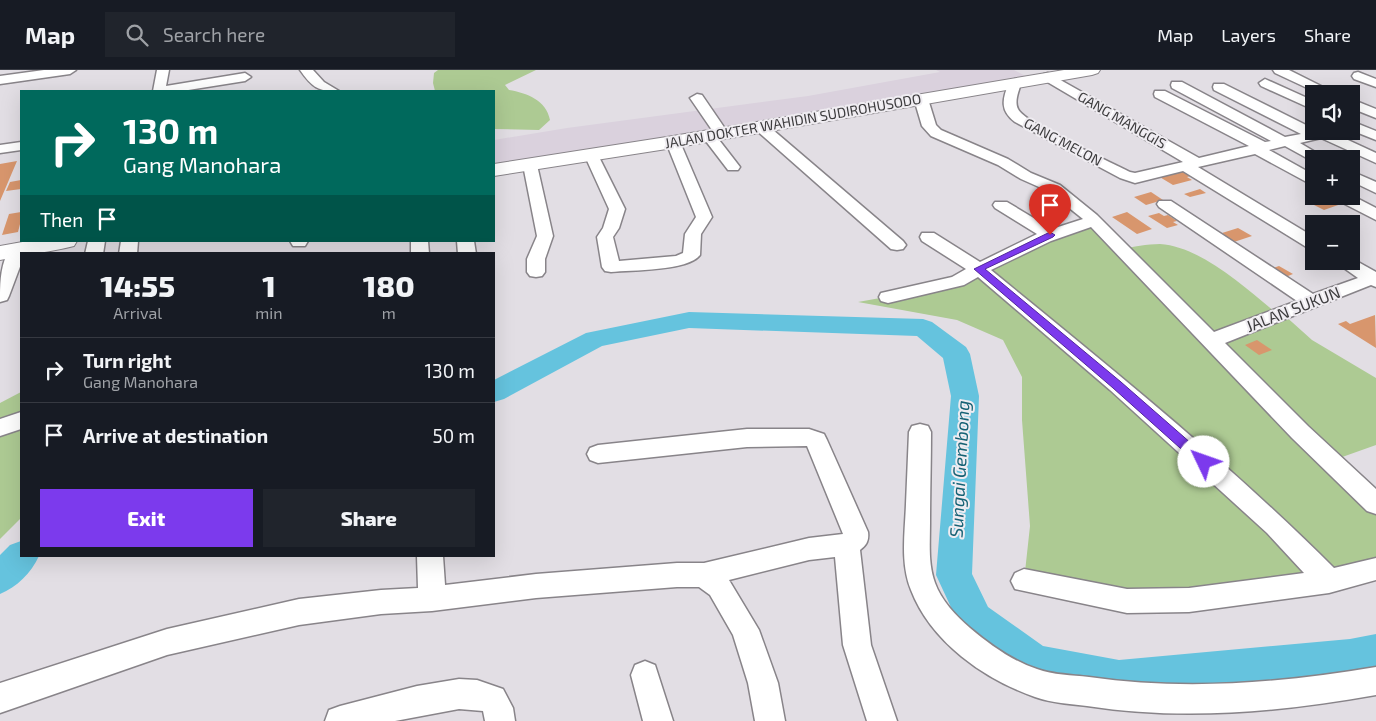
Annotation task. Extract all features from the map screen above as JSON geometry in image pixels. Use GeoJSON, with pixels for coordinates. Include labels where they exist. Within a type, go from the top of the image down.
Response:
{"type":"FeatureCollection","features":[{"type":"Feature","properties":{"kind":"main road","name":"JALAN DOKTER WAHIDIN SUDIROHUSODO"},"geometry":{"type":"LineString","coordinates":[[495,170],[761,127],[1027,78],[1082,71]]}},
{"type":"Feature","properties":{"kind":"main road"},"geometry":{"type":"LineString","coordinates":[[17,248],[59,242]]}},
{"type":"Feature","properties":{"kind":"street"},"geometry":{"type":"LineString","coordinates":[[0,80],[70,70]]}},
{"type":"Feature","properties":{"kind":"street"},"geometry":{"type":"LineString","coordinates":[[306,70],[319,85],[331,90]]}},
{"type":"Feature","properties":{"kind":"street"},"geometry":{"type":"LineString","coordinates":[[1279,70],[1312,85]]}},
{"type":"Feature","properties":{"kind":"street"},"geometry":{"type":"LineString","coordinates":[[159,90],[165,74]]}},
{"type":"Feature","properties":{"kind":"street"},"geometry":{"type":"LineString","coordinates":[[1358,76],[1376,83]]}},
{"type":"Feature","properties":{"kind":"street"},"geometry":{"type":"LineString","coordinates":[[165,90],[246,77]]}},
{"type":"Feature","properties":{"kind":"street","name":"GANG MANGGIS"},"geometry":{"type":"LineString","coordinates":[[1027,78],[1191,164],[1305,238]]}},
{"type":"Feature","properties":{"kind":"street","name":"GANG MELON"},"geometry":{"type":"LineString","coordinates":[[1027,78],[1008,99],[1008,105],[1012,112],[1035,129],[1125,175],[1135,178],[1191,164]]}},
{"type":"Feature","properties":{"kind":"street"},"geometry":{"type":"LineString","coordinates":[[1265,83],[1305,102]]}},
{"type":"Feature","properties":{"kind":"street"},"geometry":{"type":"LineString","coordinates":[[221,90],[260,84]]}},
{"type":"Feature","properties":{"kind":"street"},"geometry":{"type":"LineString","coordinates":[[1176,86],[1305,152]]}},
{"type":"Feature","properties":{"kind":"street"},"geometry":{"type":"LineString","coordinates":[[1219,87],[1305,125]]}},
{"type":"Feature","properties":{"kind":"street"},"geometry":{"type":"LineString","coordinates":[[1160,94],[1305,176]]}},
{"type":"Feature","properties":{"kind":"street"},"geometry":{"type":"LineString","coordinates":[[697,98],[733,167]]}},
{"type":"Feature","properties":{"kind":"street"},"geometry":{"type":"LineString","coordinates":[[921,99],[929,126],[936,133],[1003,162],[1026,176],[1054,188],[1094,221],[1210,341],[1376,504]]}},
{"type":"Feature","properties":{"kind":"street"},"geometry":{"type":"LineString","coordinates":[[1360,107],[1376,114]]}},
{"type":"Feature","properties":{"kind":"street"},"geometry":{"type":"LineString","coordinates":[[1360,125],[1376,122]]}},
{"type":"Feature","properties":{"kind":"street"},"geometry":{"type":"LineString","coordinates":[[761,127],[897,245]]}},
{"type":"Feature","properties":{"kind":"street"},"geometry":{"type":"LineString","coordinates":[[1360,129],[1376,136]]}},
{"type":"Feature","properties":{"kind":"street"},"geometry":{"type":"LineString","coordinates":[[1191,164],[1305,137]]}},
{"type":"Feature","properties":{"kind":"street"},"geometry":{"type":"LineString","coordinates":[[1336,140],[1376,160]]}},
{"type":"Feature","properties":{"kind":"street"},"geometry":{"type":"LineString","coordinates":[[591,154],[617,209],[612,228],[605,237],[611,266],[676,261],[691,255],[693,234],[704,217],[673,142]]}},
{"type":"Feature","properties":{"kind":"street"},"geometry":{"type":"LineString","coordinates":[[0,149],[20,146]]}},
{"type":"Feature","properties":{"kind":"street"},"geometry":{"type":"LineString","coordinates":[[530,165],[545,236],[536,259],[536,272]]}},
{"type":"Feature","properties":{"kind":"street"},"geometry":{"type":"LineString","coordinates":[[1360,180],[1376,188]]}},
{"type":"Feature","properties":{"kind":"street"},"geometry":{"type":"LineString","coordinates":[[1165,204],[1312,302]]}},
{"type":"Feature","properties":{"kind":"street"},"geometry":{"type":"LineString","coordinates":[[1001,205],[1050,235]]}},
{"type":"Feature","properties":{"kind":"street"},"geometry":{"type":"LineString","coordinates":[[1358,205],[1376,215]]}},
{"type":"Feature","properties":{"kind":"street"},"geometry":{"type":"LineString","coordinates":[[888,297],[958,281],[1050,235],[1094,221]]}},
{"type":"Feature","properties":{"kind":"street"},"geometry":{"type":"LineString","coordinates":[[928,237],[979,269],[1117,385],[1269,519],[1329,581]]}},
{"type":"Feature","properties":{"kind":"street"},"geometry":{"type":"LineString","coordinates":[[0,296],[17,248]]}},
{"type":"Feature","properties":{"kind":"street"},"geometry":{"type":"LineString","coordinates":[[1359,270],[1375,279]]}},
{"type":"Feature","properties":{"kind":"street","name":"JALAN SUKUN"},"geometry":{"type":"LineString","coordinates":[[1210,341],[1375,279]]}},
{"type":"Feature","properties":{"kind":"street"},"geometry":{"type":"LineString","coordinates":[[0,428],[20,420]]}},
{"type":"Feature","properties":{"kind":"street"},"geometry":{"type":"LineString","coordinates":[[920,432],[916,554],[924,589],[941,617],[958,635],[1002,667],[1036,683],[1098,694],[1154,700],[1253,697],[1336,689],[1376,681]]}},
{"type":"Feature","properties":{"kind":"street"},"geometry":{"type":"LineString","coordinates":[[0,698],[167,642],[299,612],[563,584],[704,575],[808,549],[847,545],[856,539],[856,532],[818,442],[814,438],[747,438],[598,454]]}},
{"type":"Feature","properties":{"kind":"street"},"geometry":{"type":"LineString","coordinates":[[847,545],[857,646],[882,721]]}},
{"type":"Feature","properties":{"kind":"street"},"geometry":{"type":"LineString","coordinates":[[430,557],[432,599]]}},
{"type":"Feature","properties":{"kind":"street"},"geometry":{"type":"LineString","coordinates":[[1024,581],[1127,601],[1189,600],[1329,581],[1376,569]]}},
{"type":"Feature","properties":{"kind":"street"},"geometry":{"type":"LineString","coordinates":[[704,575],[720,587],[745,630],[763,683],[770,721]]}},
{"type":"Feature","properties":{"kind":"street"},"geometry":{"type":"LineString","coordinates":[[645,675],[658,721]]}},
{"type":"Feature","properties":{"kind":"street"},"geometry":{"type":"LineString","coordinates":[[340,721],[453,694],[490,697],[496,703],[500,721]]}},
{"type":"Feature","properties":{"kind":"shaded area"},"geometry":{"type":"Polygon","coordinates":[[[936,70],[1014,70],[1031,79],[495,170],[495,140],[567,128],[808,96],[940,72],[936,70]]]}},
{"type":"Feature","properties":{"kind":"green space"},"geometry":{"type":"Polygon","coordinates":[[[438,70],[536,70],[505,85],[509,90],[535,99],[544,107],[550,120],[539,130],[495,129],[495,90],[435,90],[434,73],[438,70]]]}},
{"type":"Feature","properties":{"kind":"green space"},"geometry":{"type":"Polygon","coordinates":[[[1094,221],[1121,249],[1160,244],[1176,247],[1208,261],[1279,315],[1283,314],[1312,340],[1376,378],[1376,445],[1331,461],[1376,504],[1376,569],[1189,600],[1024,581],[1030,526],[1022,420],[1022,377],[1003,340],[957,320],[858,302],[930,289],[1094,221]]]}},
{"type":"Feature","properties":{"kind":"green space"},"geometry":{"type":"Polygon","coordinates":[[[20,393],[20,519],[0,539],[0,403],[20,393]]]}},
{"type":"Feature","properties":{"kind":"building"},"geometry":{"type":"Polygon","coordinates":[[[17,161],[0,201],[0,164],[17,161]]]}},
{"type":"Feature","properties":{"kind":"building"},"geometry":{"type":"Polygon","coordinates":[[[1183,172],[1191,176],[1187,177],[1192,180],[1173,185],[1158,176],[1183,172]]]}},
{"type":"Feature","properties":{"kind":"building"},"geometry":{"type":"Polygon","coordinates":[[[20,180],[20,189],[6,191],[10,182],[20,180]]]}},
{"type":"Feature","properties":{"kind":"building"},"geometry":{"type":"Polygon","coordinates":[[[1200,189],[1206,193],[1190,197],[1184,194],[1200,189]]]}},
{"type":"Feature","properties":{"kind":"building"},"geometry":{"type":"Polygon","coordinates":[[[1151,192],[1163,200],[1146,205],[1134,197],[1151,192]]]}},
{"type":"Feature","properties":{"kind":"building"},"geometry":{"type":"Polygon","coordinates":[[[1314,205],[1338,205],[1324,210],[1314,205]]]}},
{"type":"Feature","properties":{"kind":"building"},"geometry":{"type":"Polygon","coordinates":[[[20,212],[18,232],[2,235],[9,214],[20,212]]]}},
{"type":"Feature","properties":{"kind":"building"},"geometry":{"type":"Polygon","coordinates":[[[1127,212],[1152,229],[1137,234],[1112,217],[1127,212]]]}},
{"type":"Feature","properties":{"kind":"building"},"geometry":{"type":"Polygon","coordinates":[[[1159,213],[1164,216],[1168,215],[1177,221],[1173,222],[1178,225],[1167,228],[1148,216],[1159,213]]]}},
{"type":"Feature","properties":{"kind":"building"},"geometry":{"type":"Polygon","coordinates":[[[1238,228],[1252,236],[1231,243],[1221,237],[1226,236],[1222,233],[1238,228]]]}},
{"type":"Feature","properties":{"kind":"building"},"geometry":{"type":"Polygon","coordinates":[[[1279,266],[1293,274],[1283,278],[1270,269],[1279,266]]]}},
{"type":"Feature","properties":{"kind":"building"},"geometry":{"type":"Polygon","coordinates":[[[1375,315],[1376,348],[1338,324],[1346,321],[1350,324],[1375,315]]]}},
{"type":"Feature","properties":{"kind":"building"},"geometry":{"type":"Polygon","coordinates":[[[1257,340],[1272,350],[1259,355],[1245,345],[1257,340]]]}},
{"type":"Feature","properties":{"kind":"waterway","name":"Sungai Gembong"},"geometry":{"type":"LineString","coordinates":[[495,391],[595,339],[689,320],[923,328],[956,354],[965,396],[954,575],[975,619],[1035,663],[1119,679],[1350,657],[1376,652]]}},
{"type":"Feature","properties":{"kind":"waterway","name":"Sungai Gembong"},"geometry":{"type":"LineString","coordinates":[[0,578],[21,557]]}},
{"type":"Feature","properties":{"kind":"route"},"geometry":{"type":"LineString","coordinates":[[1050,235],[979,269],[1117,385],[1204,462]]}}]}
